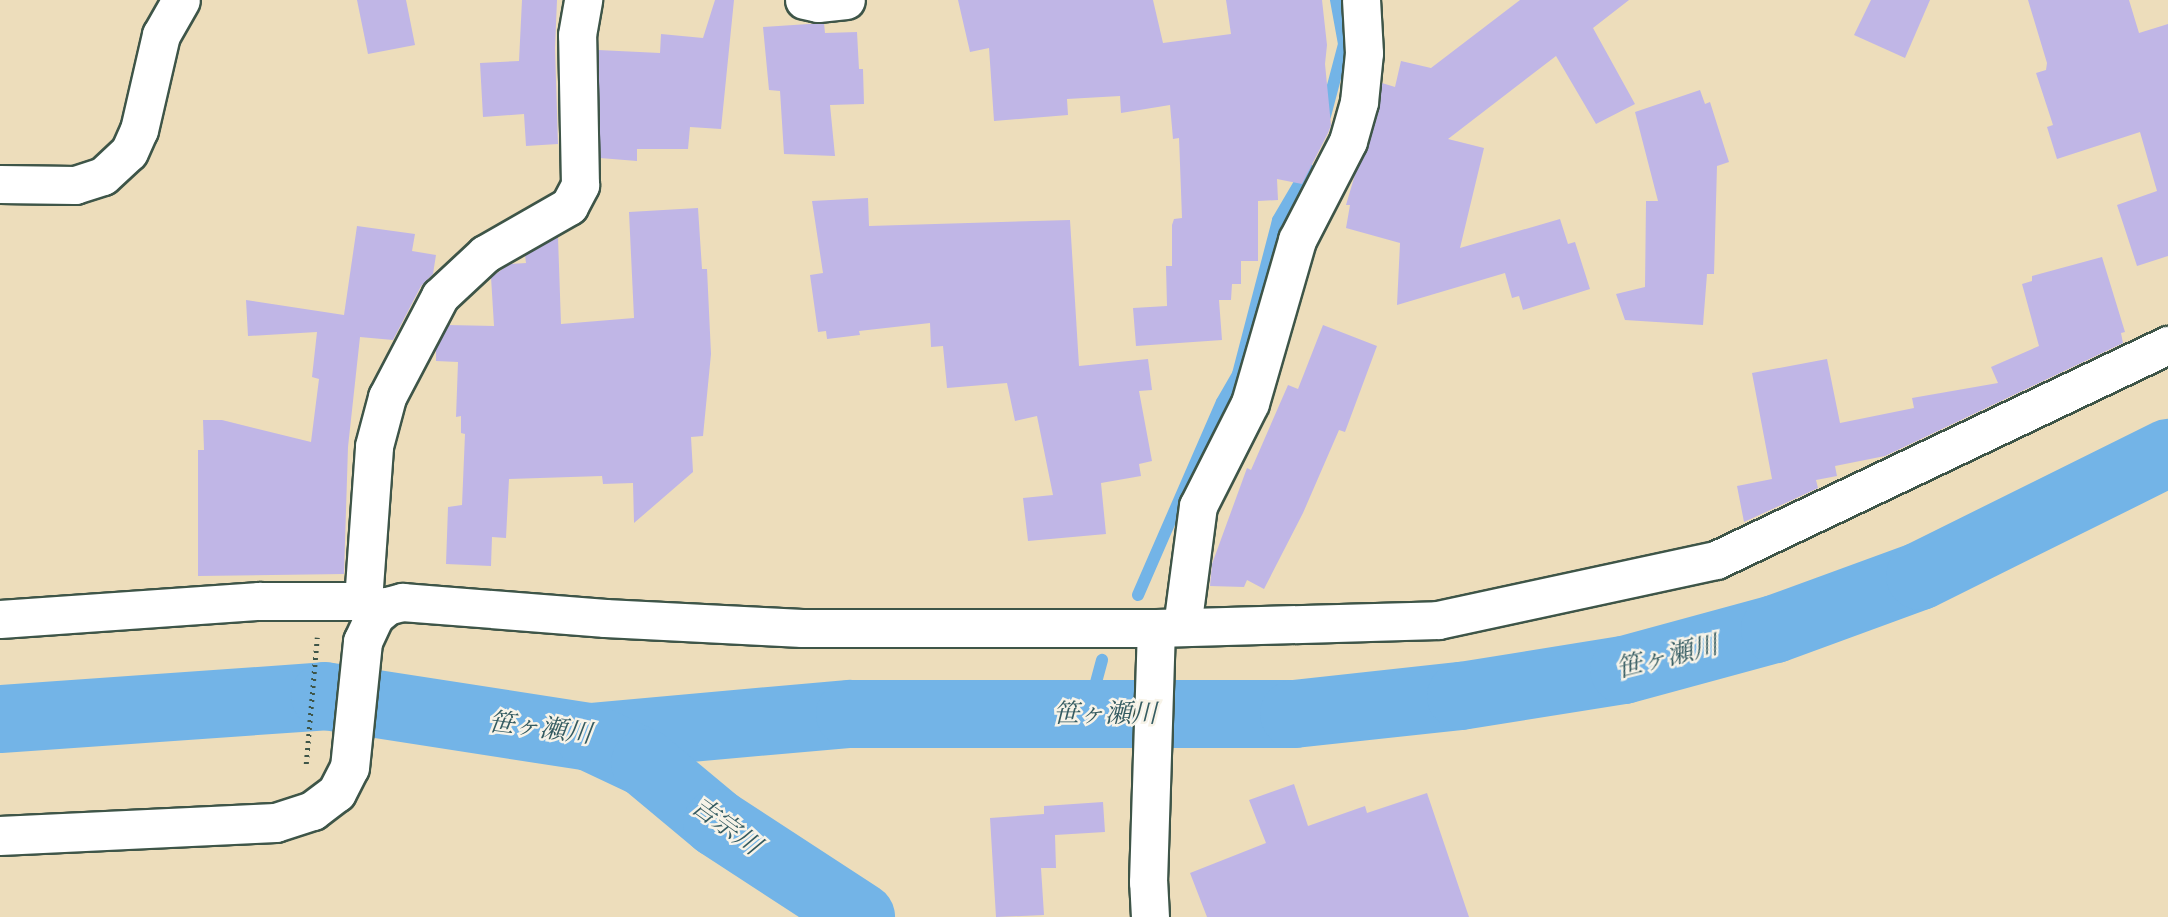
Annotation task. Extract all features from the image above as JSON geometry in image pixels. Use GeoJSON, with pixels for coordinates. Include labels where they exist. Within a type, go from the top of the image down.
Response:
{"type":"FeatureCollection","features":[{"type":"Feature","properties":{"kind":"street"},"geometry":{"type":"LineString","coordinates":[[0,184],[75,185],[103,176],[129,152],[139,130],[161,35],[181,0]]}},
{"type":"Feature","properties":{"kind":"street"},"geometry":{"type":"LineString","coordinates":[[0,836],[276,823],[313,811],[337,793],[350,768],[368,615],[374,446],[387,397],[440,296],[485,254],[569,206],[580,185],[577,35],[583,0]]}},
{"type":"Feature","properties":{"kind":"street"},"geometry":{"type":"LineString","coordinates":[[804,0],[818,4],[846,0]]}},
{"type":"Feature","properties":{"kind":"street"},"geometry":{"type":"LineString","coordinates":[[1150,917],[1148,882],[1153,770],[1169,627],[1198,506],[1250,403],[1297,240],[1348,141],[1359,102],[1364,53],[1361,0]]}},
{"type":"Feature","properties":{"kind":"street"},"geometry":{"type":"LineString","coordinates":[[0,619],[258,601],[368,615],[402,602],[605,618],[802,628],[1169,627],[1438,620],[1716,559],[2168,345]]}},
{"type":"Feature","properties":{"kind":"path"},"geometry":{"type":"LineString","coordinates":[[306,770],[318,627]]}},
{"type":"Feature","properties":{"kind":"building"},"geometry":{"type":"Polygon","coordinates":[[[357,0],[406,0],[415,45],[368,54],[357,0]]]}},
{"type":"Feature","properties":{"kind":"building"},"geometry":{"type":"Polygon","coordinates":[[[522,0],[557,0],[555,48],[558,144],[526,146],[524,114],[483,117],[480,63],[519,61],[522,0]]]}},
{"type":"Feature","properties":{"kind":"building"},"geometry":{"type":"Polygon","coordinates":[[[715,0],[734,0],[721,129],[690,127],[688,149],[637,149],[637,161],[600,158],[598,50],[660,53],[661,34],[703,38],[715,0]]]}},
{"type":"Feature","properties":{"kind":"building"},"geometry":{"type":"Polygon","coordinates":[[[958,0],[1153,0],[1163,43],[1231,34],[1226,0],[1322,0],[1331,125],[1302,184],[1277,179],[1278,200],[1258,201],[1258,261],[1241,261],[1241,284],[1232,284],[1231,300],[1219,300],[1222,340],[1136,346],[1133,308],[1167,306],[1166,266],[1172,266],[1172,225],[1174,219],[1182,218],[1179,138],[1173,139],[1170,105],[1121,113],[1120,96],[1067,99],[1068,115],[994,121],[989,48],[970,52],[958,0]]]}},
{"type":"Feature","properties":{"kind":"building"},"geometry":{"type":"Polygon","coordinates":[[[1520,0],[1629,0],[1593,28],[1635,104],[1596,124],[1556,56],[1448,139],[1484,148],[1460,248],[1560,219],[1568,244],[1575,242],[1590,289],[1523,310],[1519,296],[1512,298],[1505,273],[1397,305],[1400,243],[1346,228],[1350,205],[1346,205],[1356,171],[1368,147],[1379,107],[1382,83],[1395,87],[1401,61],[1431,68],[1520,0]]]}},
{"type":"Feature","properties":{"kind":"building"},"geometry":{"type":"Polygon","coordinates":[[[1871,0],[1930,0],[1905,58],[1854,35],[1871,0]]]}},
{"type":"Feature","properties":{"kind":"building"},"geometry":{"type":"Polygon","coordinates":[[[2028,0],[2129,0],[2139,33],[2168,24],[2168,256],[2137,266],[2117,205],[2157,191],[2140,132],[2057,159],[2047,127],[2053,125],[2036,73],[2046,70],[2047,63],[2028,0]]]}},
{"type":"Feature","properties":{"kind":"building"},"geometry":{"type":"Polygon","coordinates":[[[824,23],[825,33],[857,32],[859,69],[863,69],[864,104],[830,105],[835,156],[784,154],[780,91],[769,90],[763,27],[824,23]]]}},
{"type":"Feature","properties":{"kind":"building"},"geometry":{"type":"Polygon","coordinates":[[[1700,90],[1705,104],[1710,102],[1729,162],[1717,166],[1714,274],[1707,274],[1703,325],[1625,320],[1616,294],[1645,287],[1646,201],[1658,201],[1635,112],[1700,90]]]}},
{"type":"Feature","properties":{"kind":"building"},"geometry":{"type":"Polygon","coordinates":[[[868,198],[869,226],[1070,220],[1079,366],[1148,359],[1152,390],[1139,391],[1152,461],[1139,464],[1141,476],[1101,483],[1106,534],[1028,541],[1023,498],[1053,495],[1037,416],[1015,421],[1007,383],[947,388],[943,346],[931,347],[930,323],[859,331],[860,335],[827,339],[826,331],[818,332],[810,275],[823,273],[812,201],[868,198]]]}},
{"type":"Feature","properties":{"kind":"building"},"geometry":{"type":"Polygon","coordinates":[[[698,208],[702,269],[707,269],[711,354],[703,436],[691,437],[693,472],[634,523],[633,483],[603,484],[602,476],[509,479],[506,538],[492,537],[491,566],[446,564],[448,507],[462,505],[465,434],[461,433],[461,416],[456,417],[458,362],[436,361],[436,348],[448,325],[494,326],[491,277],[510,264],[526,263],[525,255],[558,237],[561,324],[634,318],[629,212],[698,208]]]}},
{"type":"Feature","properties":{"kind":"building"},"geometry":{"type":"Polygon","coordinates":[[[357,226],[415,234],[412,251],[436,255],[433,274],[421,286],[393,340],[360,337],[348,447],[344,574],[198,576],[198,450],[204,450],[203,420],[222,420],[311,442],[319,379],[312,377],[317,332],[248,336],[246,300],[344,315],[357,226]]]}},
{"type":"Feature","properties":{"kind":"building"},"geometry":{"type":"Polygon","coordinates":[[[2102,257],[2125,332],[2121,333],[2123,343],[1885,456],[1835,466],[1837,476],[1816,480],[1818,488],[1744,522],[1737,486],[1772,479],[1752,373],[1827,359],[1840,423],[1914,408],[1912,398],[1998,383],[1991,367],[2039,346],[2022,284],[2032,281],[2032,276],[2102,257]]]}},
{"type":"Feature","properties":{"kind":"building"},"geometry":{"type":"Polygon","coordinates":[[[1323,325],[1377,346],[1345,432],[1339,430],[1303,513],[1264,589],[1247,580],[1244,587],[1210,586],[1212,564],[1247,468],[1251,470],[1288,385],[1298,389],[1323,325]]]}},
{"type":"Feature","properties":{"kind":"building"},"geometry":{"type":"Polygon","coordinates":[[[1294,784],[1308,826],[1365,806],[1367,813],[1427,793],[1469,917],[1207,917],[1190,873],[1266,843],[1249,800],[1294,784]]]}},
{"type":"Feature","properties":{"kind":"building"},"geometry":{"type":"Polygon","coordinates":[[[1103,802],[1105,832],[1055,835],[1056,868],[1041,868],[1044,915],[996,917],[990,818],[1044,814],[1044,806],[1103,802]]]}},
{"type":"Feature","properties":{"kind":"waterway"},"geometry":{"type":"LineString","coordinates":[[1325,116],[1344,44],[1336,0]]}},
{"type":"Feature","properties":{"kind":"waterway"},"geometry":{"type":"LineString","coordinates":[[1138,595],[1222,402],[1238,374],[1278,220],[1308,169]]}},
{"type":"Feature","properties":{"kind":"waterway","name":"笹ヶ瀬川"},"geometry":{"type":"LineString","coordinates":[[0,719],[325,696],[590,737],[850,714],[1294,714],[1461,696],[1624,670],[1775,629],[1920,576],[2168,453]]}},
{"type":"Feature","properties":{"kind":"waterway"},"geometry":{"type":"LineString","coordinates":[[1088,712],[1102,660]]}},
{"type":"Feature","properties":{"kind":"waterway","name":"吉宗川"},"geometry":{"type":"LineString","coordinates":[[590,737],[645,763],[717,823],[861,917]]}}]}
